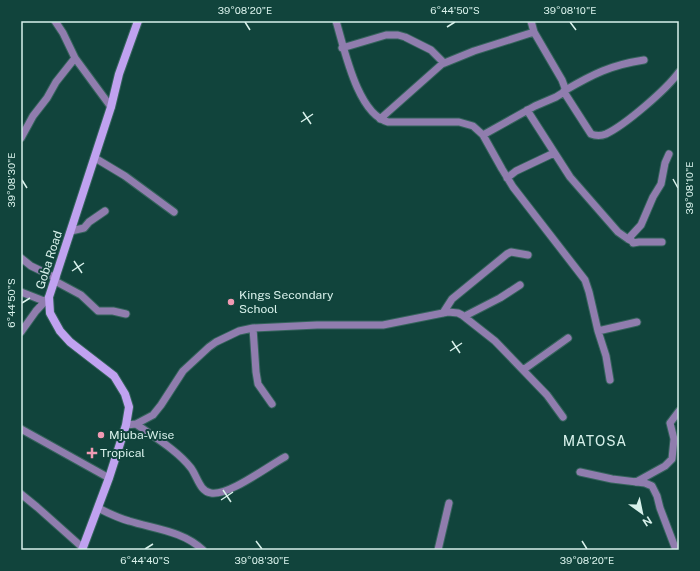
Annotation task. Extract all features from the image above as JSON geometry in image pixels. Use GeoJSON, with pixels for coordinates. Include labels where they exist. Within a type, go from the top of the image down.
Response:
{"type":"FeatureCollection","features":[{"type":"Feature","properties":{"kind":"main road","name":"Goba Road"},"geometry":{"type":"LineString","coordinates":[[82,549],[109,478],[126,425],[129,407],[125,394],[114,376],[70,342],[60,331],[50,313],[47,299],[95,158],[111,107],[119,74],[138,21]]}},
{"type":"Feature","properties":{"kind":"street"},"geometry":{"type":"LineString","coordinates":[[55,21],[71,48],[75,58],[111,107]]}},
{"type":"Feature","properties":{"kind":"street"},"geometry":{"type":"LineString","coordinates":[[336,21],[342,48],[356,86],[372,112],[380,119],[388,122],[460,122],[473,126],[484,135],[506,178],[585,280],[598,332],[606,356],[610,380]]}},
{"type":"Feature","properties":{"kind":"street"},"geometry":{"type":"LineString","coordinates":[[531,21],[534,32],[564,84],[564,92],[591,134],[600,136],[635,113],[669,84],[679,72]]}},
{"type":"Feature","properties":{"kind":"street"},"geometry":{"type":"LineString","coordinates":[[380,119],[435,69],[444,63],[474,50],[534,32]]}},
{"type":"Feature","properties":{"kind":"street"},"geometry":{"type":"LineString","coordinates":[[342,48],[386,35],[405,36],[432,50],[444,63]]}},
{"type":"Feature","properties":{"kind":"street"},"geometry":{"type":"LineString","coordinates":[[21,138],[24,122],[47,98],[56,82],[75,58]]}},
{"type":"Feature","properties":{"kind":"street"},"geometry":{"type":"LineString","coordinates":[[484,135],[527,110],[564,92],[589,76],[614,66],[644,60]]}},
{"type":"Feature","properties":{"kind":"street"},"geometry":{"type":"LineString","coordinates":[[527,110],[572,180],[618,232],[632,241],[633,244],[639,242],[662,242]]}},
{"type":"Feature","properties":{"kind":"street"},"geometry":{"type":"LineString","coordinates":[[506,178],[525,166],[554,152]]}},
{"type":"Feature","properties":{"kind":"street"},"geometry":{"type":"LineString","coordinates":[[628,239],[641,225],[661,184],[665,163],[669,154]]}},
{"type":"Feature","properties":{"kind":"street"},"geometry":{"type":"LineString","coordinates":[[95,158],[125,176],[174,212]]}},
{"type":"Feature","properties":{"kind":"street"},"geometry":{"type":"LineString","coordinates":[[71,231],[84,228],[89,222],[105,211]]}},
{"type":"Feature","properties":{"kind":"street"},"geometry":{"type":"LineString","coordinates":[[443,313],[452,299],[507,254],[511,252],[528,255]]}},
{"type":"Feature","properties":{"kind":"street"},"geometry":{"type":"LineString","coordinates":[[21,258],[31,266],[81,295],[98,311],[113,311],[126,314]]}},
{"type":"Feature","properties":{"kind":"street"},"geometry":{"type":"LineString","coordinates":[[465,316],[500,298],[520,284]]}},
{"type":"Feature","properties":{"kind":"street"},"geometry":{"type":"LineString","coordinates":[[21,292],[47,299],[21,332]]}},
{"type":"Feature","properties":{"kind":"street"},"geometry":{"type":"LineString","coordinates":[[126,425],[136,424],[150,418],[157,411],[183,371],[209,347],[239,331],[253,328],[383,325],[443,313],[458,313],[465,316],[495,341],[548,395],[563,417]]}},
{"type":"Feature","properties":{"kind":"street"},"geometry":{"type":"LineString","coordinates":[[598,332],[637,322]]}},
{"type":"Feature","properties":{"kind":"street"},"geometry":{"type":"LineString","coordinates":[[253,328],[259,386],[272,404]]}},
{"type":"Feature","properties":{"kind":"street"},"geometry":{"type":"LineString","coordinates":[[523,370],[568,338]]}},
{"type":"Feature","properties":{"kind":"street"},"geometry":{"type":"LineString","coordinates":[[635,482],[665,466],[671,461],[674,439],[670,423],[679,411]]}},
{"type":"Feature","properties":{"kind":"street"},"geometry":{"type":"LineString","coordinates":[[136,424],[182,458],[192,470],[203,489],[211,494],[224,491],[244,482],[285,456]]}},
{"type":"Feature","properties":{"kind":"street"},"geometry":{"type":"LineString","coordinates":[[21,429],[109,478]]}},
{"type":"Feature","properties":{"kind":"street"},"geometry":{"type":"LineString","coordinates":[[580,472],[612,479],[650,484],[654,487],[676,550]]}},
{"type":"Feature","properties":{"kind":"street"},"geometry":{"type":"LineString","coordinates":[[21,494],[82,549]]}},
{"type":"Feature","properties":{"kind":"street"},"geometry":{"type":"LineString","coordinates":[[438,550],[449,503]]}},
{"type":"Feature","properties":{"kind":"street"},"geometry":{"type":"LineString","coordinates":[[98,508],[128,521],[182,535],[203,550]]}},
{"type":"Feature","properties":{"kind":"place","name":"Kings Secondary School"},"geometry":{"type":"Point","coordinates":[231,302]}},
{"type":"Feature","properties":{"kind":"place","name":"Mjuba-Wise"},"geometry":{"type":"Point","coordinates":[101,435]}},
{"type":"Feature","properties":{"kind":"place","name":"Tropical"},"geometry":{"type":"Point","coordinates":[92,453]}},
{"type":"Feature","properties":{"kind":"district","name":"MATOSA"},"geometry":{"type":"Point","coordinates":[595,441]}}]}
